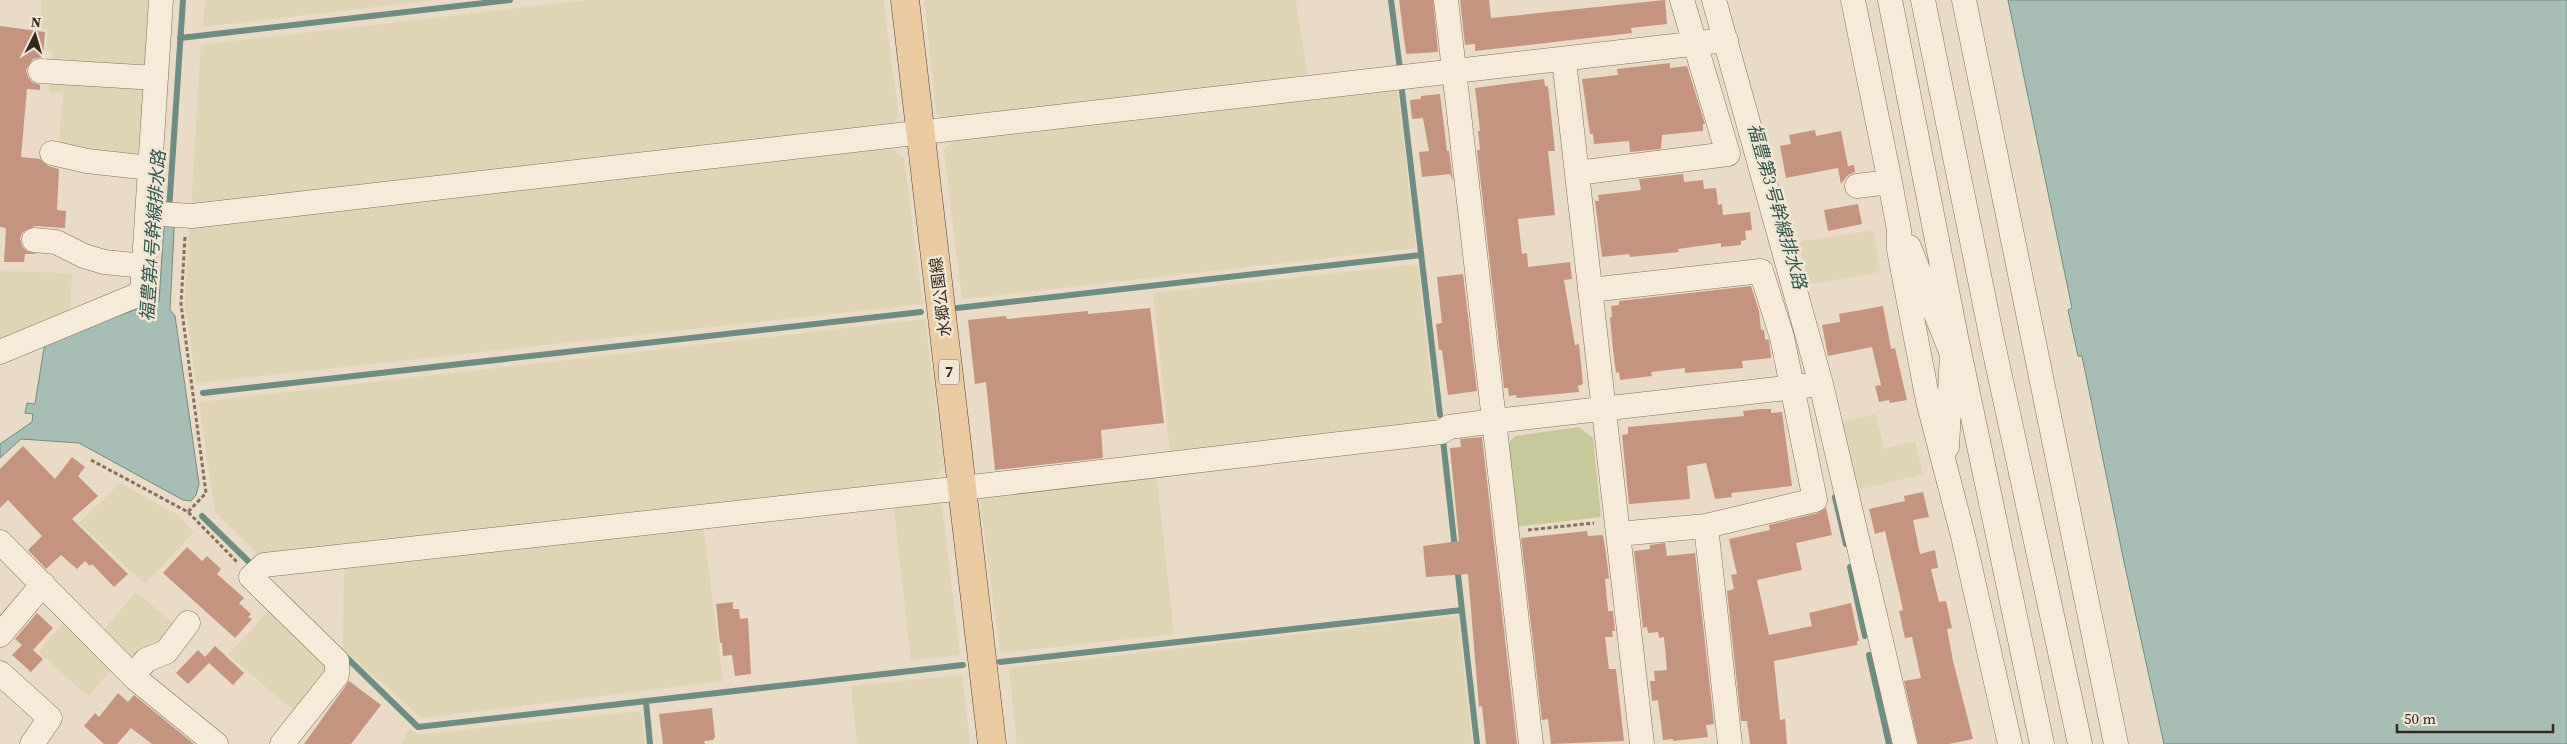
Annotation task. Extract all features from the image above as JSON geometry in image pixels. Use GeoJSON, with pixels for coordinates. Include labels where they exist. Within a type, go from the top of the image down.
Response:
{"type":"FeatureCollection","features":[{"type":"Feature","properties":{"kind":"main road","name":"水郷公園線"},"geometry":{"type":"LineString","coordinates":[[905,0],[992,744]]}},
{"type":"Feature","properties":{"kind":"street"},"geometry":{"type":"LineString","coordinates":[[0,352],[142,293],[152,213],[150,168],[161,0]]}},
{"type":"Feature","properties":{"kind":"street"},"geometry":{"type":"LineString","coordinates":[[1446,0],[1531,744]]}},
{"type":"Feature","properties":{"kind":"street"},"geometry":{"type":"LineString","coordinates":[[1577,173],[1728,154],[1682,0]]}},
{"type":"Feature","properties":{"kind":"street"},"geometry":{"type":"LineString","coordinates":[[1714,0],[1821,384],[1904,744]]}},
{"type":"Feature","properties":{"kind":"street"},"geometry":{"type":"LineString","coordinates":[[1852,0],[1890,182],[1899,230],[1899,250],[1928,401],[1945,459],[2010,744]]}},
{"type":"Feature","properties":{"kind":"street"},"geometry":{"type":"LineString","coordinates":[[1890,0],[1956,353],[2042,744]]}},
{"type":"Feature","properties":{"kind":"street"},"geometry":{"type":"LineString","coordinates":[[1923,0],[1992,344],[2080,744]]}},
{"type":"Feature","properties":{"kind":"street"},"geometry":{"type":"LineString","coordinates":[[1964,0],[2116,744]]}},
{"type":"Feature","properties":{"kind":"street"},"geometry":{"type":"LineString","coordinates":[[152,213],[184,216],[1455,73],[1726,40]]}},
{"type":"Feature","properties":{"kind":"street"},"geometry":{"type":"LineString","coordinates":[[1564,60],[1642,744]]}},
{"type":"Feature","properties":{"kind":"street"},"geometry":{"type":"LineString","coordinates":[[40,71],[156,78]]}},
{"type":"Feature","properties":{"kind":"street"},"geometry":{"type":"LineString","coordinates":[[52,153],[87,161],[150,168]]}},
{"type":"Feature","properties":{"kind":"street"},"geometry":{"type":"LineString","coordinates":[[1857,186],[1890,182]]}},
{"type":"Feature","properties":{"kind":"street"},"geometry":{"type":"LineString","coordinates":[[1899,230],[1906,238],[1956,353],[1945,459]]}},
{"type":"Feature","properties":{"kind":"street"},"geometry":{"type":"LineString","coordinates":[[34,240],[56,242],[84,256],[104,262],[144,266]]}},
{"type":"Feature","properties":{"kind":"street"},"geometry":{"type":"LineString","coordinates":[[1590,290],[1762,271],[1782,337],[1791,388],[1816,500],[1706,526],[1618,527]]}},
{"type":"Feature","properties":{"kind":"street"},"geometry":{"type":"LineString","coordinates":[[1905,379],[1928,401]]}},
{"type":"Feature","properties":{"kind":"street"},"geometry":{"type":"LineString","coordinates":[[282,744],[337,675],[337,661],[251,577],[264,565],[963,488],[1441,432],[1449,427],[1821,384]]}},
{"type":"Feature","properties":{"kind":"street"},"geometry":{"type":"LineString","coordinates":[[1706,526],[1730,744]]}},
{"type":"Feature","properties":{"kind":"street"},"geometry":{"type":"LineString","coordinates":[[0,542],[44,584],[133,676],[216,744]]}},
{"type":"Feature","properties":{"kind":"street"},"geometry":{"type":"LineString","coordinates":[[0,635],[44,584]]}},
{"type":"Feature","properties":{"kind":"street"},"geometry":{"type":"LineString","coordinates":[[133,676],[146,660],[166,652],[188,624]]}},
{"type":"Feature","properties":{"kind":"street"},"geometry":{"type":"LineString","coordinates":[[0,673],[50,718],[32,744]]}},
{"type":"Feature","properties":{"kind":"path"},"geometry":{"type":"LineString","coordinates":[[184,216],[181,304],[206,493],[188,512]]}},
{"type":"Feature","properties":{"kind":"path"},"geometry":{"type":"LineString","coordinates":[[91,460],[188,512],[251,577]]}},
{"type":"Feature","properties":{"kind":"path"},"geometry":{"type":"LineString","coordinates":[[1508,532],[1618,527]]}},
{"type":"Feature","properties":{"kind":"shaded area"},"geometry":{"type":"Polygon","coordinates":[[[42,0],[143,0],[152,3],[148,74],[51,66],[52,51],[46,51],[48,29],[39,28],[42,0]]]}},
{"type":"Feature","properties":{"kind":"shaded area"},"geometry":{"type":"Polygon","coordinates":[[[205,0],[435,0],[203,27],[205,0]]]}},
{"type":"Feature","properties":{"kind":"shaded area"},"geometry":{"type":"Polygon","coordinates":[[[588,0],[883,0],[899,116],[887,130],[191,207],[201,45],[588,0]]]}},
{"type":"Feature","properties":{"kind":"shaded area"},"geometry":{"type":"Polygon","coordinates":[[[924,0],[1296,0],[1308,82],[947,123],[936,112],[924,0]]]}},
{"type":"Feature","properties":{"kind":"shaded area"},"geometry":{"type":"Polygon","coordinates":[[[2008,0],[2567,0],[2567,744],[2164,744],[2124,562],[2082,356],[2078,356],[2068,310],[2072,308],[2008,0]]]}},
{"type":"Feature","properties":{"kind":"shaded area"},"geometry":{"type":"Polygon","coordinates":[[[50,74],[148,81],[142,161],[59,144],[63,93],[49,92],[50,74]]]}},
{"type":"Feature","properties":{"kind":"shaded area"},"geometry":{"type":"Polygon","coordinates":[[[1397,87],[1416,248],[962,299],[944,150],[958,137],[1397,87]]]}},
{"type":"Feature","properties":{"kind":"shaded area"},"geometry":{"type":"Polygon","coordinates":[[[887,145],[904,158],[923,304],[196,383],[185,305],[189,225],[887,145]]]}},
{"type":"Feature","properties":{"kind":"shaded area"},"geometry":{"type":"Polygon","coordinates":[[[165,211],[175,211],[170,310],[175,316],[199,484],[196,495],[191,501],[183,500],[79,443],[21,439],[0,458],[0,444],[32,422],[33,414],[25,413],[27,403],[35,404],[44,348],[52,340],[159,301],[165,211]]]}},
{"type":"Feature","properties":{"kind":"shaded area"},"geometry":{"type":"Polygon","coordinates":[[[1873,230],[1880,272],[1810,284],[1797,242],[1873,230]]]}},
{"type":"Feature","properties":{"kind":"shaded area"},"geometry":{"type":"Polygon","coordinates":[[[1418,264],[1436,426],[1170,454],[1153,293],[1418,264]]]}},
{"type":"Feature","properties":{"kind":"shaded area"},"geometry":{"type":"Polygon","coordinates":[[[0,271],[72,273],[70,312],[0,339],[0,271]]]}},
{"type":"Feature","properties":{"kind":"shaded area"},"geometry":{"type":"Polygon","coordinates":[[[925,319],[944,467],[931,483],[262,558],[215,512],[199,402],[925,319]]]}},
{"type":"Feature","properties":{"kind":"shaded area"},"geometry":{"type":"Polygon","coordinates":[[[1876,414],[1884,449],[1915,441],[1923,474],[1854,491],[1841,422],[1876,414]]]}},
{"type":"Feature","properties":{"kind":"shaded area"},"geometry":{"type":"Polygon","coordinates":[[[1156,471],[1174,634],[1000,653],[980,501],[988,491],[1156,471]]]}},
{"type":"Feature","properties":{"kind":"shaded area"},"geometry":{"type":"Polygon","coordinates":[[[120,483],[178,515],[194,532],[145,584],[79,523],[120,483]]]}},
{"type":"Feature","properties":{"kind":"shaded area"},"geometry":{"type":"Polygon","coordinates":[[[925,498],[942,506],[960,655],[911,660],[893,501],[925,498]]]}},
{"type":"Feature","properties":{"kind":"shaded area"},"geometry":{"type":"Polygon","coordinates":[[[703,524],[723,681],[422,718],[343,649],[344,563],[703,524]]]}},
{"type":"Feature","properties":{"kind":"shaded area"},"geometry":{"type":"Polygon","coordinates":[[[136,592],[179,628],[133,663],[101,633],[136,592]]]}},
{"type":"Feature","properties":{"kind":"shaded area"},"geometry":{"type":"Polygon","coordinates":[[[272,607],[328,663],[330,673],[298,714],[228,655],[272,607]]]}},
{"type":"Feature","properties":{"kind":"shaded area"},"geometry":{"type":"Polygon","coordinates":[[[1458,616],[1472,744],[1017,744],[1009,668],[1458,616]]]}},
{"type":"Feature","properties":{"kind":"shaded area"},"geometry":{"type":"Polygon","coordinates":[[[67,619],[115,666],[88,696],[38,652],[67,619]]]}},
{"type":"Feature","properties":{"kind":"shaded area"},"geometry":{"type":"Polygon","coordinates":[[[962,675],[970,744],[857,744],[851,686],[962,675]]]}},
{"type":"Feature","properties":{"kind":"shaded area"},"geometry":{"type":"Polygon","coordinates":[[[641,711],[645,744],[402,744],[409,729],[418,735],[641,711]]]}},
{"type":"Feature","properties":{"kind":"green space"},"geometry":{"type":"Polygon","coordinates":[[[1579,427],[1593,438],[1601,517],[1515,527],[1506,446],[1515,436],[1579,427]]]}},
{"type":"Feature","properties":{"kind":"building"},"geometry":{"type":"Polygon","coordinates":[[[1399,0],[1433,0],[1438,52],[1406,54],[1399,0]]]}},
{"type":"Feature","properties":{"kind":"building"},"geometry":{"type":"Polygon","coordinates":[[[1460,0],[1489,0],[1491,18],[1665,0],[1667,24],[1631,28],[1632,33],[1475,51],[1475,44],[1465,45],[1460,0]]]}},
{"type":"Feature","properties":{"kind":"building"},"geometry":{"type":"Polygon","coordinates":[[[0,26],[45,32],[43,57],[33,59],[26,70],[32,82],[40,85],[40,90],[27,89],[21,157],[40,159],[48,166],[59,169],[57,210],[66,211],[65,228],[35,226],[23,232],[20,238],[22,246],[27,251],[37,254],[25,254],[24,262],[4,262],[6,228],[0,227],[0,26]]]}},
{"type":"Feature","properties":{"kind":"building"},"geometry":{"type":"Polygon","coordinates":[[[1670,63],[1670,68],[1687,66],[1705,124],[1703,124],[1703,131],[1662,135],[1661,149],[1630,152],[1629,141],[1594,144],[1593,134],[1590,134],[1582,79],[1618,75],[1617,69],[1670,63]]]}},
{"type":"Feature","properties":{"kind":"building"},"geometry":{"type":"Polygon","coordinates":[[[1544,79],[1545,86],[1548,86],[1555,151],[1548,151],[1555,215],[1518,219],[1522,254],[1527,253],[1528,267],[1570,262],[1572,279],[1564,280],[1575,345],[1579,344],[1583,384],[1578,386],[1579,392],[1517,398],[1516,395],[1509,396],[1508,388],[1504,388],[1477,150],[1480,150],[1478,131],[1480,131],[1475,88],[1544,79]]]}},
{"type":"Feature","properties":{"kind":"building"},"geometry":{"type":"Polygon","coordinates":[[[1440,94],[1447,151],[1449,151],[1453,181],[1450,174],[1422,177],[1419,152],[1429,151],[1423,118],[1412,119],[1410,100],[1421,99],[1421,96],[1440,94]]]}},
{"type":"Feature","properties":{"kind":"building"},"geometry":{"type":"Polygon","coordinates":[[[1815,130],[1816,136],[1841,131],[1848,166],[1786,178],[1780,146],[1791,144],[1789,135],[1815,130]]]}},
{"type":"Feature","properties":{"kind":"building"},"geometry":{"type":"Polygon","coordinates":[[[1854,165],[1855,172],[1848,175],[1841,184],[1838,168],[1854,165]]]}},
{"type":"Feature","properties":{"kind":"building"},"geometry":{"type":"Polygon","coordinates":[[[1683,174],[1684,182],[1703,180],[1704,189],[1716,188],[1718,205],[1722,204],[1723,215],[1750,212],[1752,230],[1745,231],[1746,240],[1741,241],[1741,245],[1721,247],[1721,243],[1678,249],[1679,252],[1630,257],[1629,254],[1602,257],[1595,201],[1599,201],[1598,195],[1641,190],[1639,179],[1683,174]]]}},
{"type":"Feature","properties":{"kind":"building"},"geometry":{"type":"Polygon","coordinates":[[[1858,204],[1862,224],[1828,231],[1824,210],[1858,204]]]}},
{"type":"Feature","properties":{"kind":"building"},"geometry":{"type":"Polygon","coordinates":[[[1463,274],[1477,391],[1448,395],[1442,350],[1439,350],[1436,324],[1442,323],[1437,277],[1463,274]]]}},
{"type":"Feature","properties":{"kind":"building"},"geometry":{"type":"Polygon","coordinates":[[[1751,286],[1759,311],[1761,330],[1764,330],[1765,339],[1769,340],[1771,358],[1742,361],[1743,368],[1685,373],[1685,368],[1651,372],[1652,376],[1620,380],[1619,372],[1616,373],[1613,350],[1611,306],[1619,305],[1619,301],[1751,286]]]}},
{"type":"Feature","properties":{"kind":"building"},"geometry":{"type":"Polygon","coordinates":[[[1883,306],[1891,349],[1895,348],[1907,400],[1890,403],[1889,400],[1879,402],[1875,386],[1881,385],[1872,347],[1828,356],[1822,325],[1840,322],[1839,314],[1883,306]]]}},
{"type":"Feature","properties":{"kind":"building"},"geometry":{"type":"Polygon","coordinates":[[[1150,308],[1164,423],[1101,430],[1103,458],[995,470],[986,382],[975,384],[968,320],[1006,316],[1007,319],[1088,311],[1088,314],[1150,308]]]}},
{"type":"Feature","properties":{"kind":"building"},"geometry":{"type":"Polygon","coordinates":[[[1771,409],[1771,413],[1782,412],[1792,486],[1731,493],[1732,497],[1715,499],[1706,463],[1687,466],[1690,499],[1629,504],[1622,435],[1628,434],[1628,427],[1744,416],[1743,411],[1771,409]]]}},
{"type":"Feature","properties":{"kind":"building"},"geometry":{"type":"Polygon","coordinates":[[[1482,437],[1517,744],[1486,744],[1482,706],[1479,707],[1468,574],[1426,577],[1423,546],[1459,541],[1450,448],[1461,447],[1460,439],[1482,437]]]}},
{"type":"Feature","properties":{"kind":"building"},"geometry":{"type":"Polygon","coordinates":[[[23,446],[55,479],[72,457],[85,467],[78,476],[98,496],[72,519],[128,574],[114,587],[92,564],[90,566],[85,561],[77,569],[61,555],[46,569],[28,550],[42,536],[8,500],[0,508],[0,469],[23,446]]]}},
{"type":"Feature","properties":{"kind":"building"},"geometry":{"type":"Polygon","coordinates":[[[1923,492],[1929,517],[1913,520],[1920,554],[1935,550],[1938,568],[1931,569],[1939,602],[1946,601],[1952,628],[1947,629],[1953,661],[1973,739],[1949,744],[1918,744],[1904,681],[1921,678],[1912,637],[1905,638],[1899,611],[1903,610],[1885,531],[1875,534],[1869,509],[1905,501],[1904,496],[1923,492]]]}},
{"type":"Feature","properties":{"kind":"building"},"geometry":{"type":"Polygon","coordinates":[[[1826,508],[1832,535],[1796,543],[1802,570],[1757,580],[1769,635],[1812,626],[1809,613],[1851,603],[1859,641],[1857,641],[1857,645],[1774,661],[1780,720],[1785,719],[1787,744],[1750,744],[1747,721],[1741,721],[1727,591],[1734,589],[1731,575],[1737,574],[1729,539],[1770,530],[1769,525],[1818,513],[1826,508]]]}},
{"type":"Feature","properties":{"kind":"building"},"geometry":{"type":"Polygon","coordinates":[[[1587,531],[1588,536],[1603,535],[1609,578],[1605,579],[1608,611],[1613,611],[1615,631],[1612,631],[1613,637],[1605,637],[1609,669],[1616,669],[1624,741],[1551,744],[1548,719],[1542,720],[1521,538],[1587,531]]]}},
{"type":"Feature","properties":{"kind":"building"},"geometry":{"type":"Polygon","coordinates":[[[1665,543],[1667,556],[1695,553],[1714,724],[1706,725],[1708,737],[1673,741],[1673,739],[1663,740],[1658,700],[1652,701],[1650,681],[1655,681],[1654,671],[1667,670],[1664,637],[1659,638],[1658,632],[1648,633],[1647,627],[1643,628],[1634,551],[1650,549],[1650,545],[1665,543]]]}},
{"type":"Feature","properties":{"kind":"building"},"geometry":{"type":"Polygon","coordinates":[[[187,547],[202,561],[207,556],[221,569],[217,574],[244,598],[239,603],[251,614],[248,617],[252,619],[235,638],[163,573],[187,547]]]}},
{"type":"Feature","properties":{"kind":"building"},"geometry":{"type":"Polygon","coordinates":[[[733,602],[733,609],[739,609],[740,619],[748,618],[751,674],[735,676],[732,655],[723,656],[716,604],[733,602]]]}},
{"type":"Feature","properties":{"kind":"building"},"geometry":{"type":"Polygon","coordinates":[[[37,613],[53,628],[33,650],[43,659],[31,672],[12,655],[22,645],[15,639],[37,613]]]}},
{"type":"Feature","properties":{"kind":"building"},"geometry":{"type":"Polygon","coordinates":[[[215,646],[244,673],[233,685],[209,663],[188,684],[176,673],[198,650],[205,657],[215,646]]]}},
{"type":"Feature","properties":{"kind":"building"},"geometry":{"type":"Polygon","coordinates":[[[349,681],[381,705],[351,744],[304,744],[349,681]]]}},
{"type":"Feature","properties":{"kind":"building"},"geometry":{"type":"Polygon","coordinates":[[[118,693],[128,702],[134,695],[194,744],[152,744],[131,728],[117,744],[104,744],[84,726],[95,713],[99,717],[118,693]]]}},
{"type":"Feature","properties":{"kind":"building"},"geometry":{"type":"Polygon","coordinates":[[[712,708],[715,737],[713,740],[704,741],[705,744],[663,744],[659,714],[712,708]]]}},
{"type":"Feature","properties":{"kind":"waterway","name":"福豊第4号幹線排水路"},"geometry":{"type":"LineString","coordinates":[[169,211],[183,0]]}},
{"type":"Feature","properties":{"kind":"waterway"},"geometry":{"type":"LineString","coordinates":[[180,38],[510,0]]}},
{"type":"Feature","properties":{"kind":"waterway"},"geometry":{"type":"LineString","coordinates":[[1391,0],[1400,69]]}},
{"type":"Feature","properties":{"kind":"waterway"},"geometry":{"type":"LineString","coordinates":[[1402,91],[1440,415]]}},
{"type":"Feature","properties":{"kind":"waterway"},"geometry":{"type":"LineString","coordinates":[[957,308],[1421,255]]}},
{"type":"Feature","properties":{"kind":"waterway"},"geometry":{"type":"LineString","coordinates":[[203,393],[921,312]]}},
{"type":"Feature","properties":{"kind":"waterway"},"geometry":{"type":"LineString","coordinates":[[1443,440],[1455,549]]}},
{"type":"Feature","properties":{"kind":"waterway","name":"福豊第3号幹線排水路"},"geometry":{"type":"LineString","coordinates":[[1835,497],[1846,544]]}},
{"type":"Feature","properties":{"kind":"waterway"},"geometry":{"type":"LineString","coordinates":[[202,516],[248,561]]}},
{"type":"Feature","properties":{"kind":"waterway"},"geometry":{"type":"LineString","coordinates":[[1457,566],[1477,744]]}},
{"type":"Feature","properties":{"kind":"waterway","name":"福豊第3号幹線排水路"},"geometry":{"type":"LineString","coordinates":[[1850,567],[1865,636]]}},
{"type":"Feature","properties":{"kind":"waterway"},"geometry":{"type":"LineString","coordinates":[[1000,662],[1462,610]]}},
{"type":"Feature","properties":{"kind":"waterway"},"geometry":{"type":"LineString","coordinates":[[343,654],[418,727],[963,665]]}},
{"type":"Feature","properties":{"kind":"waterway","name":"福豊第3号幹線排水路"},"geometry":{"type":"LineString","coordinates":[[1869,655],[1889,744]]}},
{"type":"Feature","properties":{"kind":"waterway"},"geometry":{"type":"LineString","coordinates":[[646,702],[650,744]]}}]}
